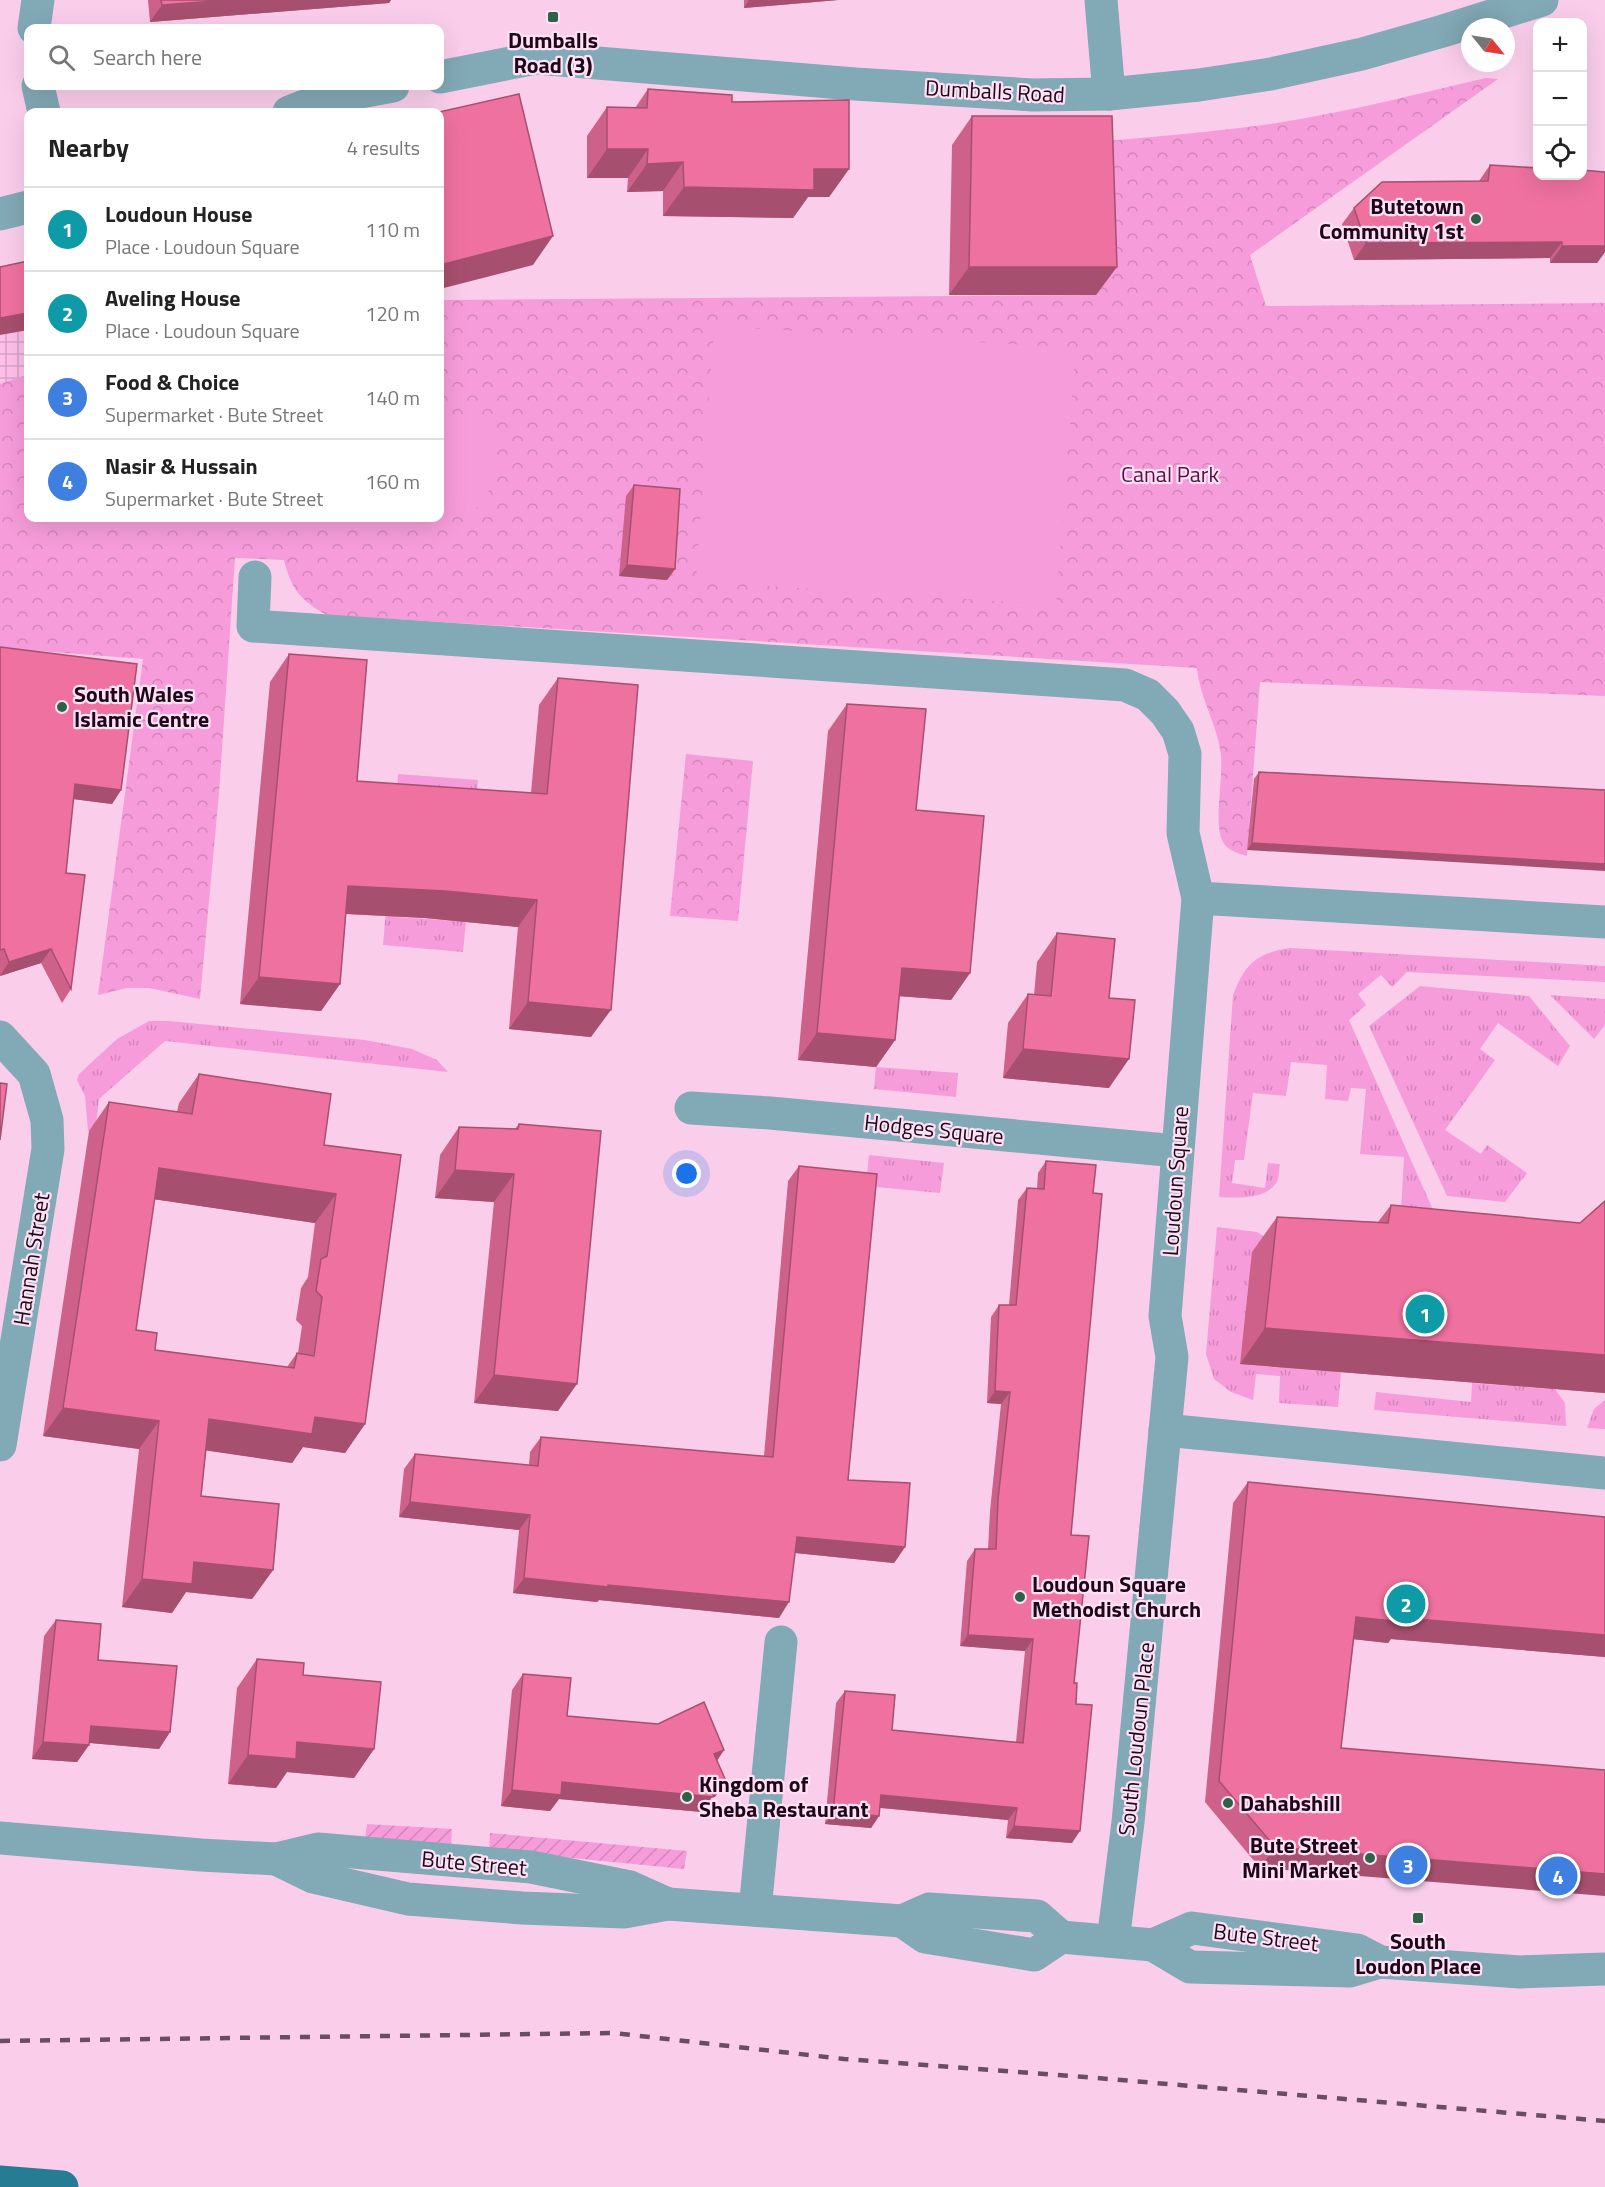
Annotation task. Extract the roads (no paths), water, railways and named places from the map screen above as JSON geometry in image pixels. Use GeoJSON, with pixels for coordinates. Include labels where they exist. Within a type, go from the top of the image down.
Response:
{"type":"FeatureCollection","features":[{"type":"Feature","properties":{"kind":"main road"},"geometry":{"type":"LineString","coordinates":[[0,2182],[62,2187]]}},
{"type":"Feature","properties":{"kind":"street"},"geometry":{"type":"LineString","coordinates":[[35,24],[38,0]]}},
{"type":"Feature","properties":{"kind":"street"},"geometry":{"type":"LineString","coordinates":[[1101,0],[1109,94]]}},
{"type":"Feature","properties":{"kind":"street","name":"Dumballs Road"},"geometry":{"type":"LineString","coordinates":[[444,76],[536,58],[855,84],[1033,95],[1109,94],[1199,85],[1271,74],[1362,54],[1542,0]]}},
{"type":"Feature","properties":{"kind":"street"},"geometry":{"type":"LineString","coordinates":[[39,90],[43,108]]}},
{"type":"Feature","properties":{"kind":"street"},"geometry":{"type":"LineString","coordinates":[[299,108],[322,99],[371,90]]}},
{"type":"Feature","properties":{"kind":"street"},"geometry":{"type":"LineString","coordinates":[[0,214],[24,208]]}},
{"type":"Feature","properties":{"kind":"street","name":"Loudoun Square"},"geometry":{"type":"LineString","coordinates":[[255,577],[253,626],[1125,685],[1148,695],[1165,712],[1178,731],[1185,754],[1182,833],[1198,898],[1165,1316],[1172,1358],[1165,1430]]}},
{"type":"Feature","properties":{"kind":"street"},"geometry":{"type":"LineString","coordinates":[[1198,898],[1605,922]]}},
{"type":"Feature","properties":{"kind":"street","name":"Hannah Street"},"geometry":{"type":"LineString","coordinates":[[0,1036],[34,1074],[47,1120],[48,1149],[4,1393],[0,1445]]}},
{"type":"Feature","properties":{"kind":"street","name":"Hodges Square"},"geometry":{"type":"LineString","coordinates":[[691,1108],[770,1113],[1178,1151]]}},
{"type":"Feature","properties":{"kind":"street"},"geometry":{"type":"LineString","coordinates":[[1165,1430],[1605,1473]]}},
{"type":"Feature","properties":{"kind":"street","name":"South Loudoun Place"},"geometry":{"type":"LineString","coordinates":[[1113,1941],[1128,1822],[1165,1430]]}},
{"type":"Feature","properties":{"kind":"street"},"geometry":{"type":"LineString","coordinates":[[755,1910],[781,1642]]}},
{"type":"Feature","properties":{"kind":"street","name":"Bute Street"},"geometry":{"type":"LineString","coordinates":[[0,1838],[276,1859],[318,1849],[531,1867],[630,1887],[668,1904],[902,1921],[929,1909],[1037,1916],[1061,1937],[1153,1945],[1192,1928],[1357,1950],[1380,1962],[1520,1972],[1605,1969]]}},
{"type":"Feature","properties":{"kind":"railway"},"geometry":{"type":"LineString","coordinates":[[0,2041],[614,2033],[844,2059],[1605,2121]]}},
{"type":"Feature","properties":{"kind":"place","name":"Dumballs Road (3)"},"geometry":{"type":"Point","coordinates":[553,17]}},
{"type":"Feature","properties":{"kind":"place","name":"Butetown Community 1st"},"geometry":{"type":"Point","coordinates":[1476,219]}},
{"type":"Feature","properties":{"kind":"place","name":"South Wales Islamic Centre"},"geometry":{"type":"Point","coordinates":[62,707]}},
{"type":"Feature","properties":{"kind":"place","name":"Loudoun House"},"geometry":{"type":"Point","coordinates":[1425,1314]}},
{"type":"Feature","properties":{"kind":"place","name":"Loudoun Square Methodist Church"},"geometry":{"type":"Point","coordinates":[1020,1597]}},
{"type":"Feature","properties":{"kind":"place","name":"Aveling House"},"geometry":{"type":"Point","coordinates":[1406,1604]}},
{"type":"Feature","properties":{"kind":"place","name":"Kingdom of Sheba Restaurant"},"geometry":{"type":"Point","coordinates":[687,1797]}},
{"type":"Feature","properties":{"kind":"place","name":"Dahabshill"},"geometry":{"type":"Point","coordinates":[1228,1803]}},
{"type":"Feature","properties":{"kind":"place","name":"Bute Street Mini Market"},"geometry":{"type":"Point","coordinates":[1370,1858]}},
{"type":"Feature","properties":{"kind":"place","name":"Food & Choice"},"geometry":{"type":"Point","coordinates":[1408,1865]}},
{"type":"Feature","properties":{"kind":"place","name":"Nasir & Hussain"},"geometry":{"type":"Point","coordinates":[1558,1876]}},
{"type":"Feature","properties":{"kind":"place","name":"South Loudon Place"},"geometry":{"type":"Point","coordinates":[1418,1918]}},
{"type":"Feature","properties":{"kind":"park label","name":"Canal Park"},"geometry":{"type":"Point","coordinates":[1170,474]}}]}
